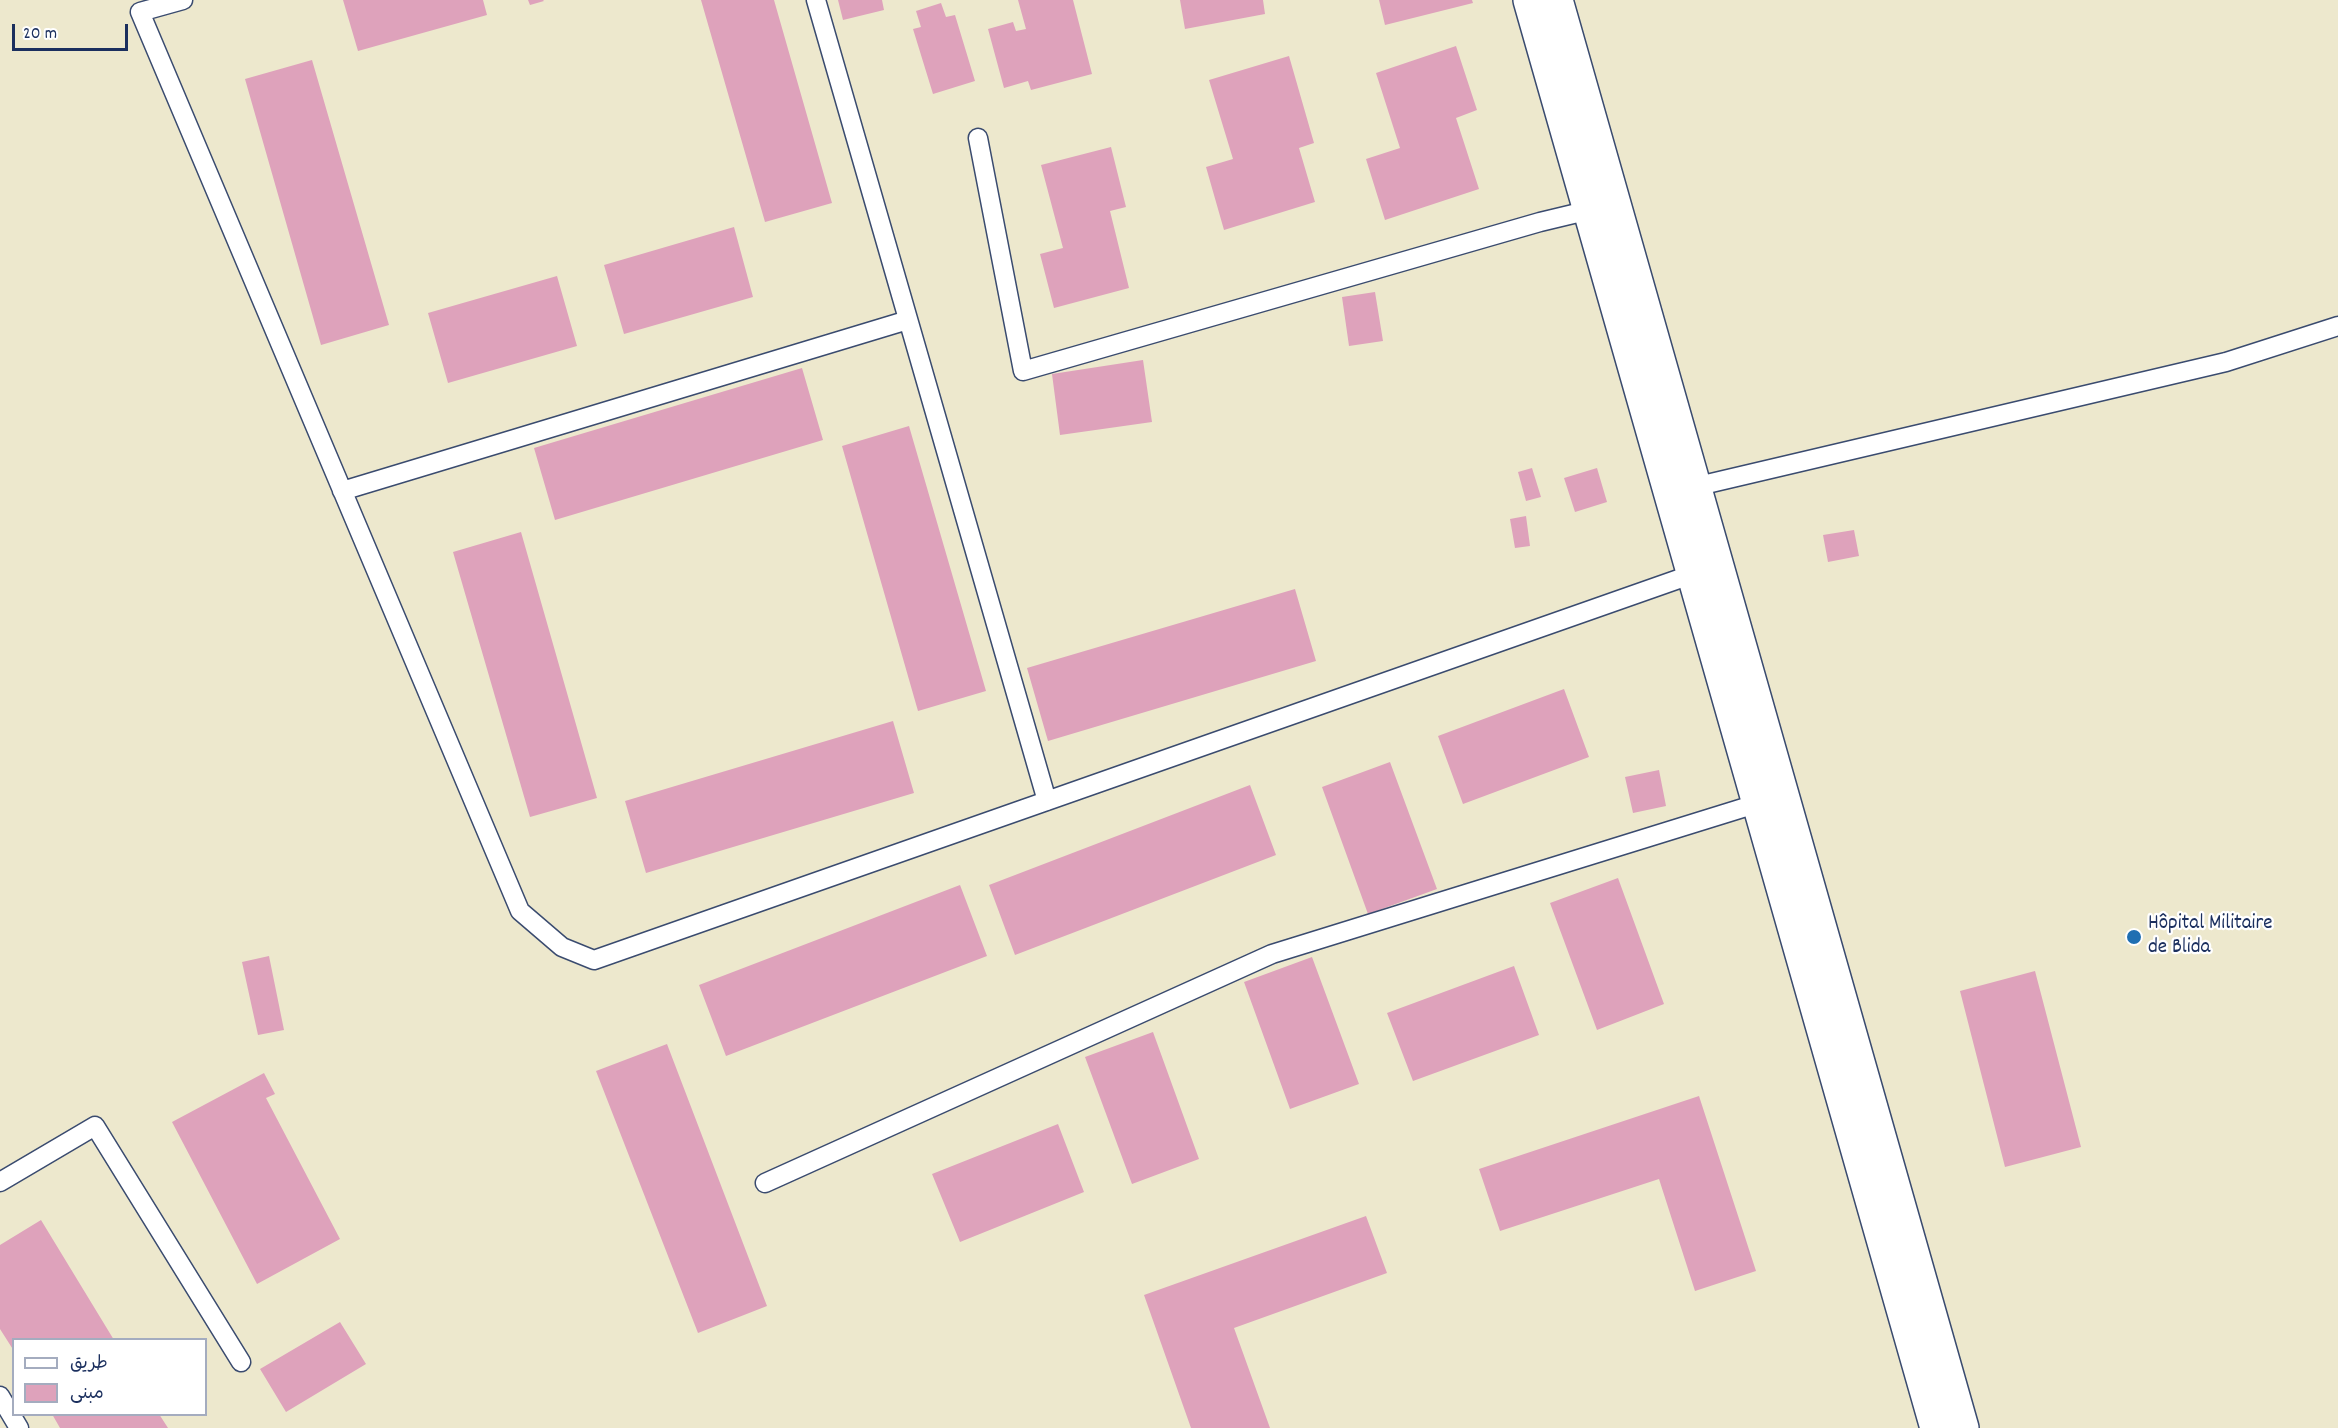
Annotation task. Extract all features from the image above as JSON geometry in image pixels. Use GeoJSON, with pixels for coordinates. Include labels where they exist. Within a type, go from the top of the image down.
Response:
{"type":"FeatureCollection","features":[{"type":"Feature","properties":{"kind":"main road"},"geometry":{"type":"LineString","coordinates":[[1530,0],[1937,1428]]}},
{"type":"Feature","properties":{"kind":"main road"},"geometry":{"type":"LineString","coordinates":[[1556,0],[1962,1428]]}},
{"type":"Feature","properties":{"kind":"lane"},"geometry":{"type":"LineString","coordinates":[[183,0],[140,12],[520,911],[562,947],[594,960],[1693,574]]}},
{"type":"Feature","properties":{"kind":"lane"},"geometry":{"type":"LineString","coordinates":[[816,0],[1047,801]]}},
{"type":"Feature","properties":{"kind":"lane"},"geometry":{"type":"LineString","coordinates":[[978,138],[1023,371],[1540,222],[1590,210]]}},
{"type":"Feature","properties":{"kind":"lane"},"geometry":{"type":"LineString","coordinates":[[342,491],[908,320]]}},
{"type":"Feature","properties":{"kind":"lane"},"geometry":{"type":"LineString","coordinates":[[1694,487],[2226,362],[2338,326]]}},
{"type":"Feature","properties":{"kind":"lane"},"geometry":{"type":"LineString","coordinates":[[765,1183],[1272,954],[1759,803]]}},
{"type":"Feature","properties":{"kind":"lane"},"geometry":{"type":"LineString","coordinates":[[0,1182],[95,1126],[242,1362]]}},
{"type":"Feature","properties":{"kind":"lane"},"geometry":{"type":"LineString","coordinates":[[0,1396],[19,1428]]}},
{"type":"Feature","properties":{"kind":"building"},"geometry":{"type":"Polygon","coordinates":[[[343,0],[483,0],[487,15],[358,51],[343,0]]]}},
{"type":"Feature","properties":{"kind":"building"},"geometry":{"type":"Polygon","coordinates":[[[528,0],[543,0],[544,1],[530,5],[528,0]]]}},
{"type":"Feature","properties":{"kind":"building"},"geometry":{"type":"Polygon","coordinates":[[[701,0],[774,0],[832,203],[765,222],[701,0]]]}},
{"type":"Feature","properties":{"kind":"building"},"geometry":{"type":"Polygon","coordinates":[[[838,0],[882,0],[884,10],[843,20],[838,0]]]}},
{"type":"Feature","properties":{"kind":"building"},"geometry":{"type":"Polygon","coordinates":[[[1018,0],[1073,0],[1092,74],[1031,90],[1028,81],[1004,88],[988,29],[1013,22],[1016,31],[1026,29],[1018,0]]]}},
{"type":"Feature","properties":{"kind":"building"},"geometry":{"type":"Polygon","coordinates":[[[1180,0],[1263,0],[1265,14],[1185,29],[1180,0]]]}},
{"type":"Feature","properties":{"kind":"building"},"geometry":{"type":"Polygon","coordinates":[[[1379,0],[1472,0],[1473,3],[1385,25],[1379,0]]]}},
{"type":"Feature","properties":{"kind":"building"},"geometry":{"type":"Polygon","coordinates":[[[941,3],[946,17],[955,15],[975,81],[933,94],[913,29],[921,27],[916,11],[941,3]]]}},
{"type":"Feature","properties":{"kind":"building"},"geometry":{"type":"Polygon","coordinates":[[[1456,46],[1477,110],[1456,118],[1479,189],[1385,220],[1366,159],[1400,148],[1376,73],[1456,46]]]}},
{"type":"Feature","properties":{"kind":"building"},"geometry":{"type":"Polygon","coordinates":[[[1289,56],[1314,143],[1299,148],[1315,202],[1224,230],[1206,167],[1233,159],[1209,80],[1289,56]]]}},
{"type":"Feature","properties":{"kind":"building"},"geometry":{"type":"Polygon","coordinates":[[[312,60],[389,325],[321,345],[245,79],[312,60]]]}},
{"type":"Feature","properties":{"kind":"building"},"geometry":{"type":"Polygon","coordinates":[[[1111,147],[1126,207],[1110,211],[1129,288],[1054,308],[1040,254],[1063,248],[1041,165],[1111,147]]]}},
{"type":"Feature","properties":{"kind":"building"},"geometry":{"type":"Polygon","coordinates":[[[734,227],[753,297],[624,334],[604,265],[734,227]]]}},
{"type":"Feature","properties":{"kind":"building"},"geometry":{"type":"Polygon","coordinates":[[[557,276],[577,346],[448,383],[428,313],[557,276]]]}},
{"type":"Feature","properties":{"kind":"building"},"geometry":{"type":"Polygon","coordinates":[[[1375,292],[1383,341],[1349,346],[1342,297],[1375,292]]]}},
{"type":"Feature","properties":{"kind":"building"},"geometry":{"type":"Polygon","coordinates":[[[1143,360],[1152,422],[1060,435],[1052,374],[1143,360]]]}},
{"type":"Feature","properties":{"kind":"building"},"geometry":{"type":"Polygon","coordinates":[[[802,368],[823,440],[555,520],[534,448],[802,368]]]}},
{"type":"Feature","properties":{"kind":"building"},"geometry":{"type":"Polygon","coordinates":[[[909,426],[986,691],[918,711],[842,446],[909,426]]]}},
{"type":"Feature","properties":{"kind":"building"},"geometry":{"type":"Polygon","coordinates":[[[1532,468],[1541,497],[1526,501],[1518,472],[1532,468]]]}},
{"type":"Feature","properties":{"kind":"building"},"geometry":{"type":"Polygon","coordinates":[[[1597,468],[1607,502],[1575,512],[1564,478],[1597,468]]]}},
{"type":"Feature","properties":{"kind":"building"},"geometry":{"type":"Polygon","coordinates":[[[1526,516],[1530,546],[1515,548],[1510,519],[1526,516]]]}},
{"type":"Feature","properties":{"kind":"building"},"geometry":{"type":"Polygon","coordinates":[[[1854,530],[1859,556],[1828,562],[1823,535],[1854,530]]]}},
{"type":"Feature","properties":{"kind":"building"},"geometry":{"type":"Polygon","coordinates":[[[521,532],[597,798],[530,817],[453,552],[521,532]]]}},
{"type":"Feature","properties":{"kind":"building"},"geometry":{"type":"Polygon","coordinates":[[[1295,589],[1316,661],[1048,741],[1027,668],[1295,589]]]}},
{"type":"Feature","properties":{"kind":"building"},"geometry":{"type":"Polygon","coordinates":[[[1564,689],[1589,757],[1463,804],[1438,736],[1564,689]]]}},
{"type":"Feature","properties":{"kind":"building"},"geometry":{"type":"Polygon","coordinates":[[[893,721],[914,793],[646,873],[625,801],[893,721]]]}},
{"type":"Feature","properties":{"kind":"building"},"geometry":{"type":"Polygon","coordinates":[[[1390,762],[1437,889],[1368,914],[1322,787],[1390,762]]]}},
{"type":"Feature","properties":{"kind":"building"},"geometry":{"type":"Polygon","coordinates":[[[1659,770],[1666,806],[1633,813],[1625,777],[1659,770]]]}},
{"type":"Feature","properties":{"kind":"building"},"geometry":{"type":"Polygon","coordinates":[[[1250,785],[1276,855],[1015,955],[989,885],[1250,785]]]}},
{"type":"Feature","properties":{"kind":"building"},"geometry":{"type":"Polygon","coordinates":[[[1618,878],[1664,1004],[1597,1030],[1550,903],[1618,878]]]}},
{"type":"Feature","properties":{"kind":"building"},"geometry":{"type":"Polygon","coordinates":[[[960,885],[987,956],[726,1056],[699,985],[960,885]]]}},
{"type":"Feature","properties":{"kind":"building"},"geometry":{"type":"Polygon","coordinates":[[[269,956],[284,1030],[258,1035],[242,962],[269,956]]]}},
{"type":"Feature","properties":{"kind":"building"},"geometry":{"type":"Polygon","coordinates":[[[1312,957],[1359,1084],[1290,1109],[1244,982],[1312,957]]]}},
{"type":"Feature","properties":{"kind":"building"},"geometry":{"type":"Polygon","coordinates":[[[1514,966],[1539,1035],[1413,1081],[1387,1013],[1514,966]]]}},
{"type":"Feature","properties":{"kind":"building"},"geometry":{"type":"Polygon","coordinates":[[[2035,971],[2081,1147],[2005,1167],[1960,991],[2035,971]]]}},
{"type":"Feature","properties":{"kind":"building"},"geometry":{"type":"Polygon","coordinates":[[[1153,1032],[1199,1159],[1132,1184],[1085,1057],[1153,1032]]]}},
{"type":"Feature","properties":{"kind":"building"},"geometry":{"type":"Polygon","coordinates":[[[667,1044],[767,1306],[698,1333],[596,1071],[667,1044]]]}},
{"type":"Feature","properties":{"kind":"building"},"geometry":{"type":"Polygon","coordinates":[[[264,1073],[275,1094],[266,1098],[340,1239],[257,1284],[172,1122],[264,1073]]]}},
{"type":"Feature","properties":{"kind":"building"},"geometry":{"type":"Polygon","coordinates":[[[1699,1096],[1756,1271],[1695,1291],[1659,1179],[1500,1231],[1479,1169],[1699,1096]]]}},
{"type":"Feature","properties":{"kind":"building"},"geometry":{"type":"Polygon","coordinates":[[[1058,1124],[1084,1192],[960,1242],[932,1174],[1058,1124]]]}},
{"type":"Feature","properties":{"kind":"building"},"geometry":{"type":"Polygon","coordinates":[[[1366,1216],[1387,1273],[1234,1328],[1270,1428],[1191,1428],[1144,1295],[1366,1216]]]}},
{"type":"Feature","properties":{"kind":"building"},"geometry":{"type":"Polygon","coordinates":[[[41,1220],[113,1338],[12,1338],[12,1348],[0,1329],[0,1245],[41,1220]]]}},
{"type":"Feature","properties":{"kind":"building"},"geometry":{"type":"Polygon","coordinates":[[[340,1322],[366,1364],[286,1412],[260,1369],[340,1322]]]}},
{"type":"Feature","properties":{"kind":"building"},"geometry":{"type":"Polygon","coordinates":[[[53,1416],[160,1416],[168,1428],[60,1428],[53,1416]]]}},
{"type":"Feature","properties":{"kind":"place","name":"Hôpital Militaire de Blida"},"geometry":{"type":"Point","coordinates":[2134,937]}}]}
